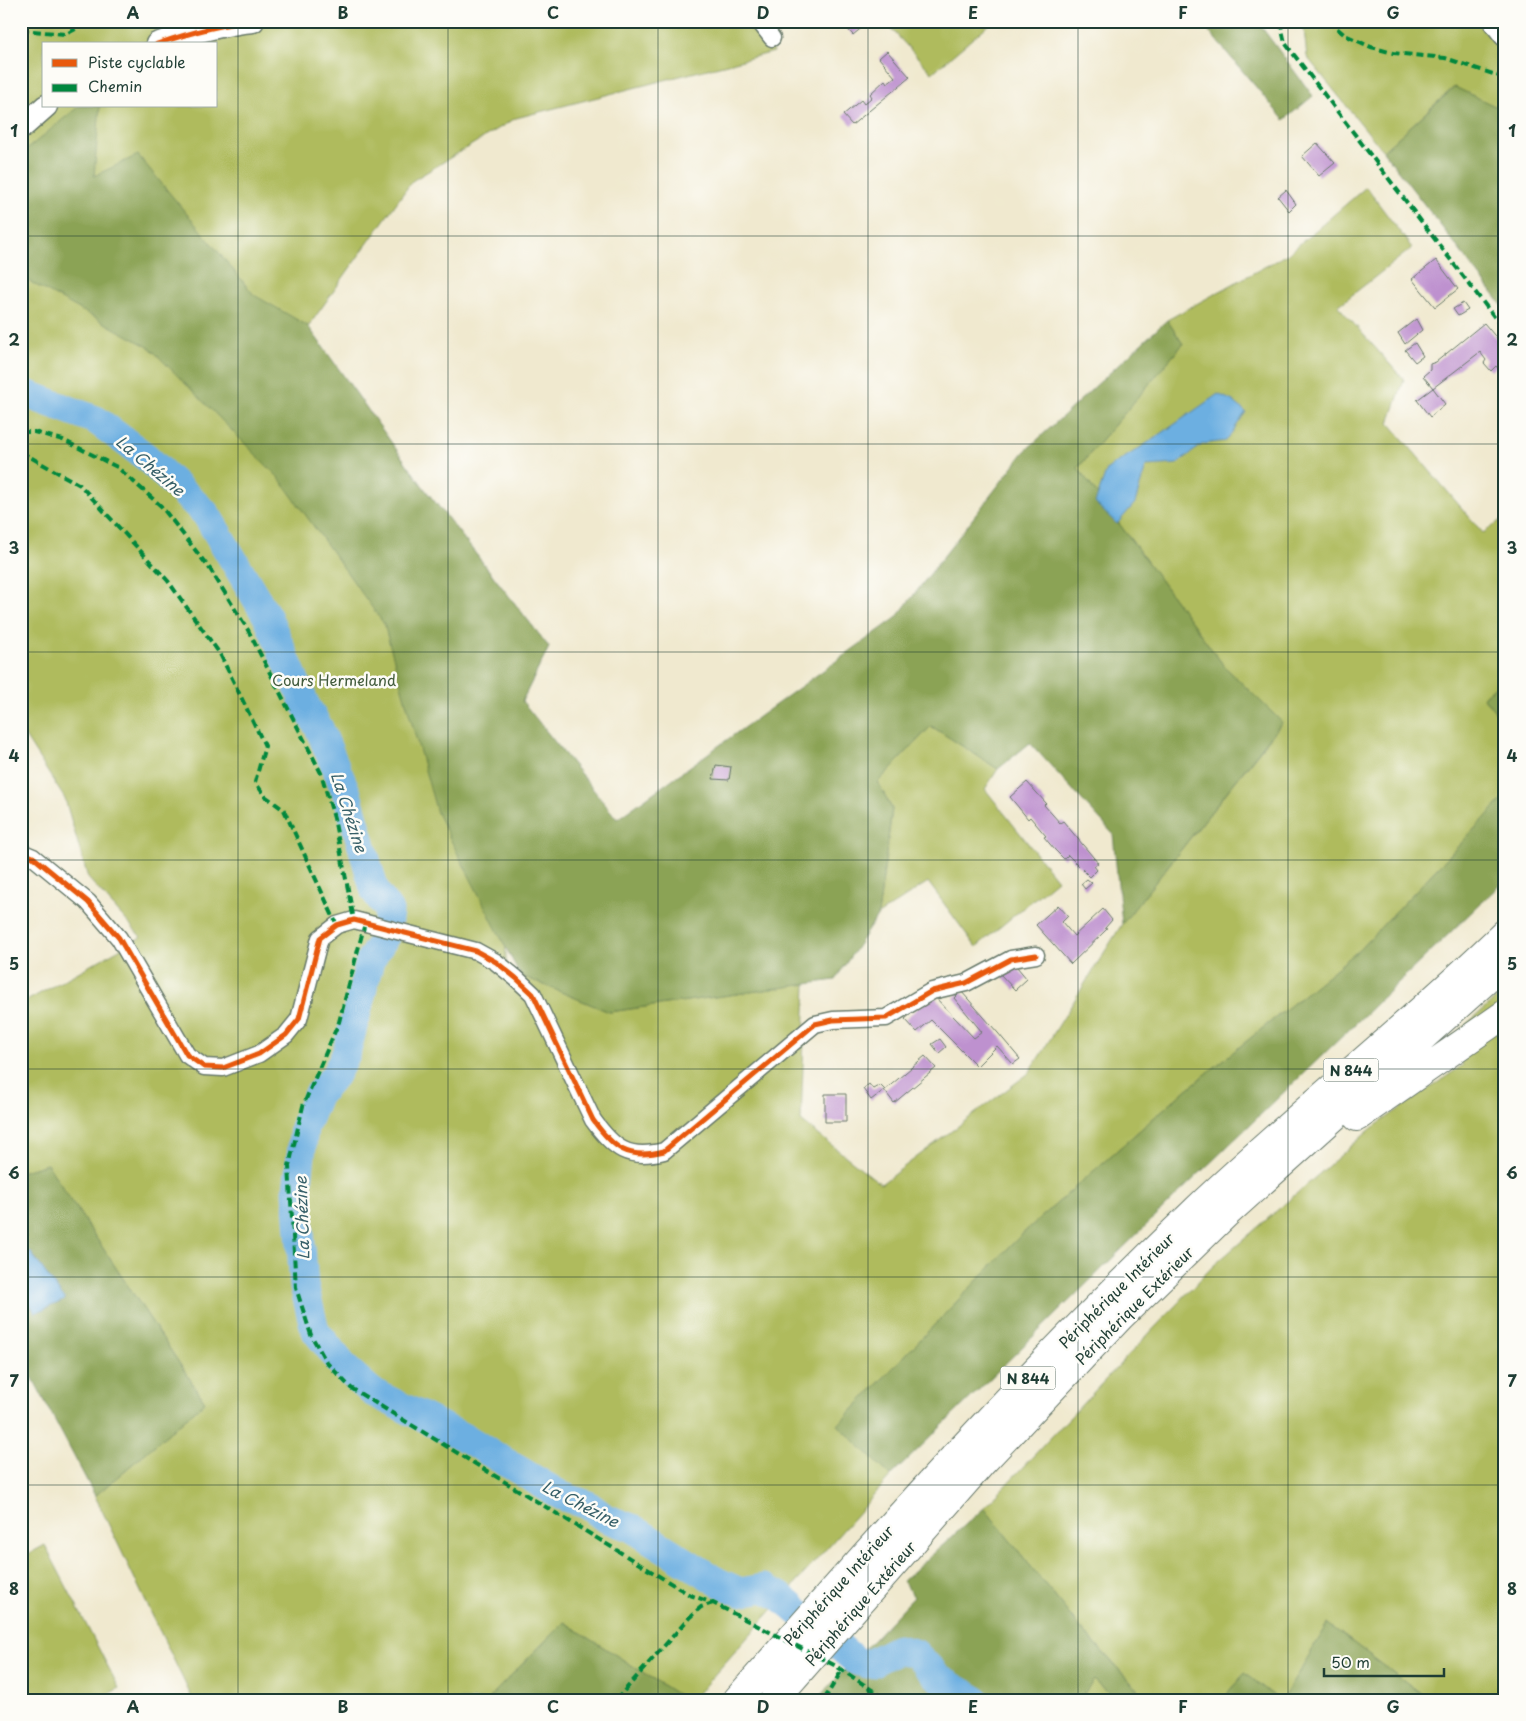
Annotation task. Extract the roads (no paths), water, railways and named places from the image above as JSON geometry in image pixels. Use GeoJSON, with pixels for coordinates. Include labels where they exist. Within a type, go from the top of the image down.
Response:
{"type":"FeatureCollection","features":[{"type":"Feature","properties":{"kind":"highway","name":"Périphérique Intérieur"},"geometry":{"type":"LineString","coordinates":[[737,1700],[865,1554],[1009,1397],[1168,1237],[1263,1149],[1505,933]]}},
{"type":"Feature","properties":{"kind":"highway","name":"Périphérique Extérieur"},"geometry":{"type":"LineString","coordinates":[[783,1690],[981,1464],[1063,1375],[1202,1238],[1325,1124],[1505,963]]}},
{"type":"Feature","properties":{"kind":"highway"},"geometry":{"type":"LineString","coordinates":[[1325,1124],[1344,1125],[1505,1014]]}},
{"type":"Feature","properties":{"kind":"street"},"geometry":{"type":"LineString","coordinates":[[164,42],[193,32],[230,23],[253,21]]}},
{"type":"Feature","properties":{"kind":"street"},"geometry":{"type":"LineString","coordinates":[[759,21],[772,38]]}},
{"type":"Feature","properties":{"kind":"street"},"geometry":{"type":"LineString","coordinates":[[1494,21],[1505,35]]}},
{"type":"Feature","properties":{"kind":"street"},"geometry":{"type":"LineString","coordinates":[[21,128],[44,108]]}},
{"type":"Feature","properties":{"kind":"street"},"geometry":{"type":"LineString","coordinates":[[21,852],[33,857],[88,902],[113,931],[187,1055],[204,1066],[222,1068],[258,1054],[286,1035],[299,1018],[320,938],[337,925],[354,920],[476,951],[496,962],[516,978],[533,994],[593,1120],[604,1136],[622,1150],[644,1156],[664,1152],[814,1024],[833,1020],[886,1018],[932,990],[966,983],[1011,959],[1036,955]]}},
{"type":"Feature","properties":{"kind":"water"},"geometry":{"type":"Polygon","coordinates":[[[1218,394],[1233,401],[1246,412],[1226,441],[1203,444],[1177,464],[1146,466],[1135,503],[1117,524],[1095,503],[1107,469],[1218,394]]]}},
{"type":"Feature","properties":{"kind":"water"},"geometry":{"type":"Polygon","coordinates":[[[30,1251],[65,1300],[35,1313],[21,1288],[21,1257],[30,1251]]]}},
{"type":"Feature","properties":{"kind":"waterway","name":"La Chézine"},"geometry":{"type":"LineString","coordinates":[[21,392],[96,420],[146,457],[206,514],[268,618],[305,704],[319,728],[347,794],[375,891],[389,911],[386,935],[370,961],[346,1054],[335,1075],[317,1096],[304,1128],[297,1191],[304,1286],[315,1330],[345,1368],[372,1392],[469,1440],[562,1496],[588,1505],[605,1518],[632,1528],[718,1582],[740,1592],[764,1588],[780,1596],[856,1661],[869,1664],[898,1649],[915,1653],[941,1680],[976,1700]]}},
{"type":"Feature","properties":{"kind":"park label","name":"Cours Hermeland"},"geometry":{"type":"Point","coordinates":[334,679]}}]}
